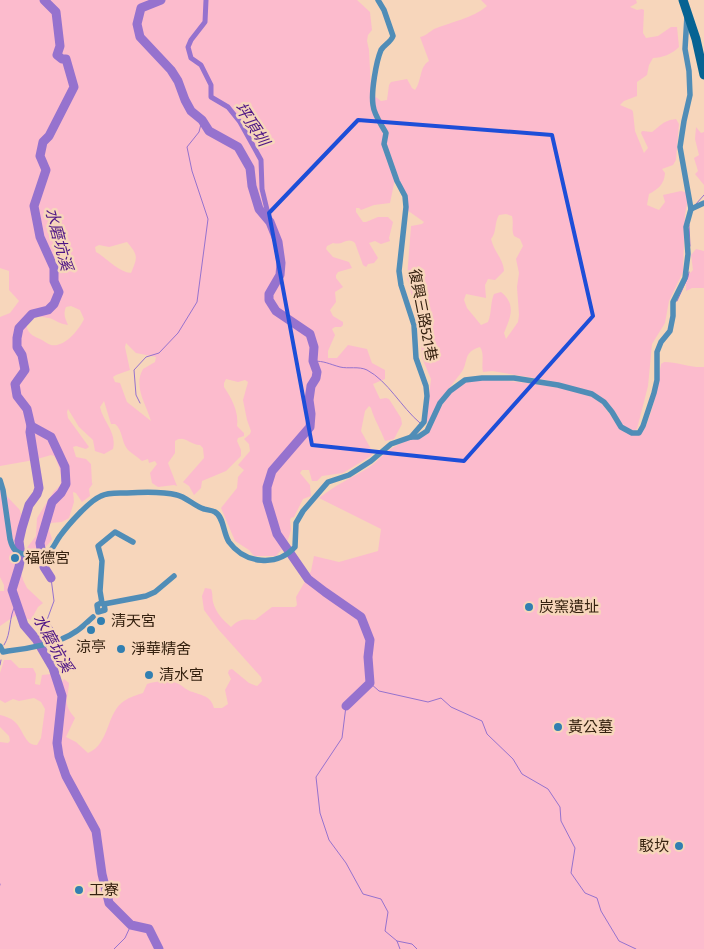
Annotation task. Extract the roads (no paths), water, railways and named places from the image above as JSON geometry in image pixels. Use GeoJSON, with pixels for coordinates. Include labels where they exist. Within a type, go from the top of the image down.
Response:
{"type":"FeatureCollection","features":[{"type":"Feature","properties":{"kind":"street","name":"復興三路521巷"},"geometry":{"type":"LineString","coordinates":[[378,0],[394,36],[382,49],[374,79],[373,104],[386,133],[384,144],[397,182],[405,196],[406,207],[399,271],[414,325],[416,358],[426,386],[424,422],[411,437]]}},
{"type":"Feature","properties":{"kind":"street"},"geometry":{"type":"LineString","coordinates":[[683,0],[696,39],[704,75]]}},
{"type":"Feature","properties":{"kind":"street"},"geometry":{"type":"LineString","coordinates":[[0,480],[12,546],[21,552],[42,556],[51,551],[65,529],[101,496],[112,493],[148,493],[178,495],[204,509],[215,512],[220,518],[228,540],[246,556],[261,560],[279,559],[293,550],[296,543],[296,523],[303,511],[328,482],[349,476],[372,461],[379,452],[391,444],[411,437],[418,437],[427,431],[440,404],[457,384],[465,380],[514,378],[558,385],[592,394],[608,407],[621,427],[632,433],[639,433],[643,426],[657,380],[657,352],[661,342],[670,331],[673,316],[672,302],[685,278],[688,254],[686,227],[691,209],[680,147],[690,95],[689,71],[685,49],[688,15]]}},
{"type":"Feature","properties":{"kind":"street"},"geometry":{"type":"LineString","coordinates":[[691,209],[704,203]]}},
{"type":"Feature","properties":{"kind":"street"},"geometry":{"type":"LineString","coordinates":[[133,542],[115,532],[98,546],[102,561],[100,591],[103,604],[146,596],[155,592],[174,576]]}},
{"type":"Feature","properties":{"kind":"street"},"geometry":{"type":"LineString","coordinates":[[0,646],[3,652],[40,646],[75,633],[93,617]]}},
{"type":"Feature","properties":{"kind":"waterway","name":"水磨坑溪"},"geometry":{"type":"LineString","coordinates":[[44,0],[56,12],[60,46],[57,55],[62,59],[66,59],[74,87],[49,136],[43,142],[40,156],[46,170],[34,206],[40,237],[54,268],[54,281],[59,292],[54,304],[48,310],[32,314],[19,328],[17,338],[17,347],[22,355],[25,370],[15,384],[17,396],[27,409],[31,426],[30,432],[39,488],[29,505],[22,528],[19,541],[21,556],[12,590],[24,625],[36,639],[53,668],[62,696],[57,743],[59,756],[66,776],[96,831],[102,874],[109,903],[131,925],[149,929],[159,949]]}},
{"type":"Feature","properties":{"kind":"waterway"},"geometry":{"type":"LineString","coordinates":[[161,0],[141,8],[137,24],[140,37],[171,70],[191,111],[202,120],[209,131],[238,147],[250,168],[252,186],[259,209],[270,222],[278,242],[281,263],[280,275],[269,294],[269,300],[276,311],[310,334],[314,347],[313,361],[317,372],[311,386],[309,400],[310,427],[272,471],[267,487],[267,501],[277,534],[308,579],[361,617],[370,640],[368,657],[370,683],[346,706]]}},
{"type":"Feature","properties":{"kind":"waterway","name":"坪頂圳"},"geometry":{"type":"LineString","coordinates":[[206,0],[205,22],[188,47],[191,58],[201,65],[211,85],[211,97],[228,107],[240,122],[261,160],[262,189],[270,222]]}},
{"type":"Feature","properties":{"kind":"waterway"},"geometry":{"type":"LineString","coordinates":[[140,403],[136,395],[134,370],[146,357],[159,353],[178,333],[197,302],[208,219],[192,171],[187,147],[199,132],[202,120]]}},
{"type":"Feature","properties":{"kind":"waterway"},"geometry":{"type":"LineString","coordinates":[[696,204],[704,195]]}},
{"type":"Feature","properties":{"kind":"waterway"},"geometry":{"type":"LineString","coordinates":[[689,225],[690,246]]}},
{"type":"Feature","properties":{"kind":"waterway"},"geometry":{"type":"LineString","coordinates":[[677,301],[689,272]]}},
{"type":"Feature","properties":{"kind":"waterway"},"geometry":{"type":"LineString","coordinates":[[313,361],[324,362],[343,368],[367,370],[388,387],[420,423]]}},
{"type":"Feature","properties":{"kind":"waterway"},"geometry":{"type":"LineString","coordinates":[[31,426],[51,437],[65,467],[66,484],[61,493],[52,502],[40,543],[44,567],[51,578]]}},
{"type":"Feature","properties":{"kind":"waterway"},"geometry":{"type":"LineString","coordinates":[[51,578],[54,601],[47,620],[54,630]]}},
{"type":"Feature","properties":{"kind":"waterway"},"geometry":{"type":"LineString","coordinates":[[4,645],[16,604]]}},
{"type":"Feature","properties":{"kind":"waterway"},"geometry":{"type":"LineString","coordinates":[[0,665],[1,660]]}},
{"type":"Feature","properties":{"kind":"waterway"},"geometry":{"type":"LineString","coordinates":[[370,683],[379,691],[428,702],[441,698],[451,707],[482,721],[487,734],[513,759],[522,774],[548,789],[560,807],[561,821],[575,848],[571,873],[585,893],[597,898],[601,911],[619,941],[636,949]]}},
{"type":"Feature","properties":{"kind":"waterway"},"geometry":{"type":"LineString","coordinates":[[346,706],[342,738],[316,777],[320,813],[329,840],[346,863],[363,894],[381,899],[388,912],[385,931],[397,941],[400,949]]}},
{"type":"Feature","properties":{"kind":"waterway","name":"水磨坑溪"},"geometry":{"type":"LineString","coordinates":[[114,949],[125,938],[131,925]]}},
{"type":"Feature","properties":{"kind":"waterway"},"geometry":{"type":"LineString","coordinates":[[397,941],[412,944],[417,949]]}},
{"type":"Feature","properties":{"kind":"place","name":"福德宮"},"geometry":{"type":"Point","coordinates":[15,558]}},
{"type":"Feature","properties":{"kind":"place","name":"炭窯遺址"},"geometry":{"type":"Point","coordinates":[529,607]}},
{"type":"Feature","properties":{"kind":"place","name":"清天宮"},"geometry":{"type":"Point","coordinates":[101,621]}},
{"type":"Feature","properties":{"kind":"place","name":"涼亭"},"geometry":{"type":"Point","coordinates":[91,630]}},
{"type":"Feature","properties":{"kind":"place","name":"淨華精舍"},"geometry":{"type":"Point","coordinates":[121,649]}},
{"type":"Feature","properties":{"kind":"place","name":"清水宮"},"geometry":{"type":"Point","coordinates":[149,675]}},
{"type":"Feature","properties":{"kind":"place","name":"黃公墓"},"geometry":{"type":"Point","coordinates":[558,727]}},
{"type":"Feature","properties":{"kind":"place","name":"駁坎"},"geometry":{"type":"Point","coordinates":[679,846]}},
{"type":"Feature","properties":{"kind":"place","name":"工寮"},"geometry":{"type":"Point","coordinates":[79,890]}}]}
